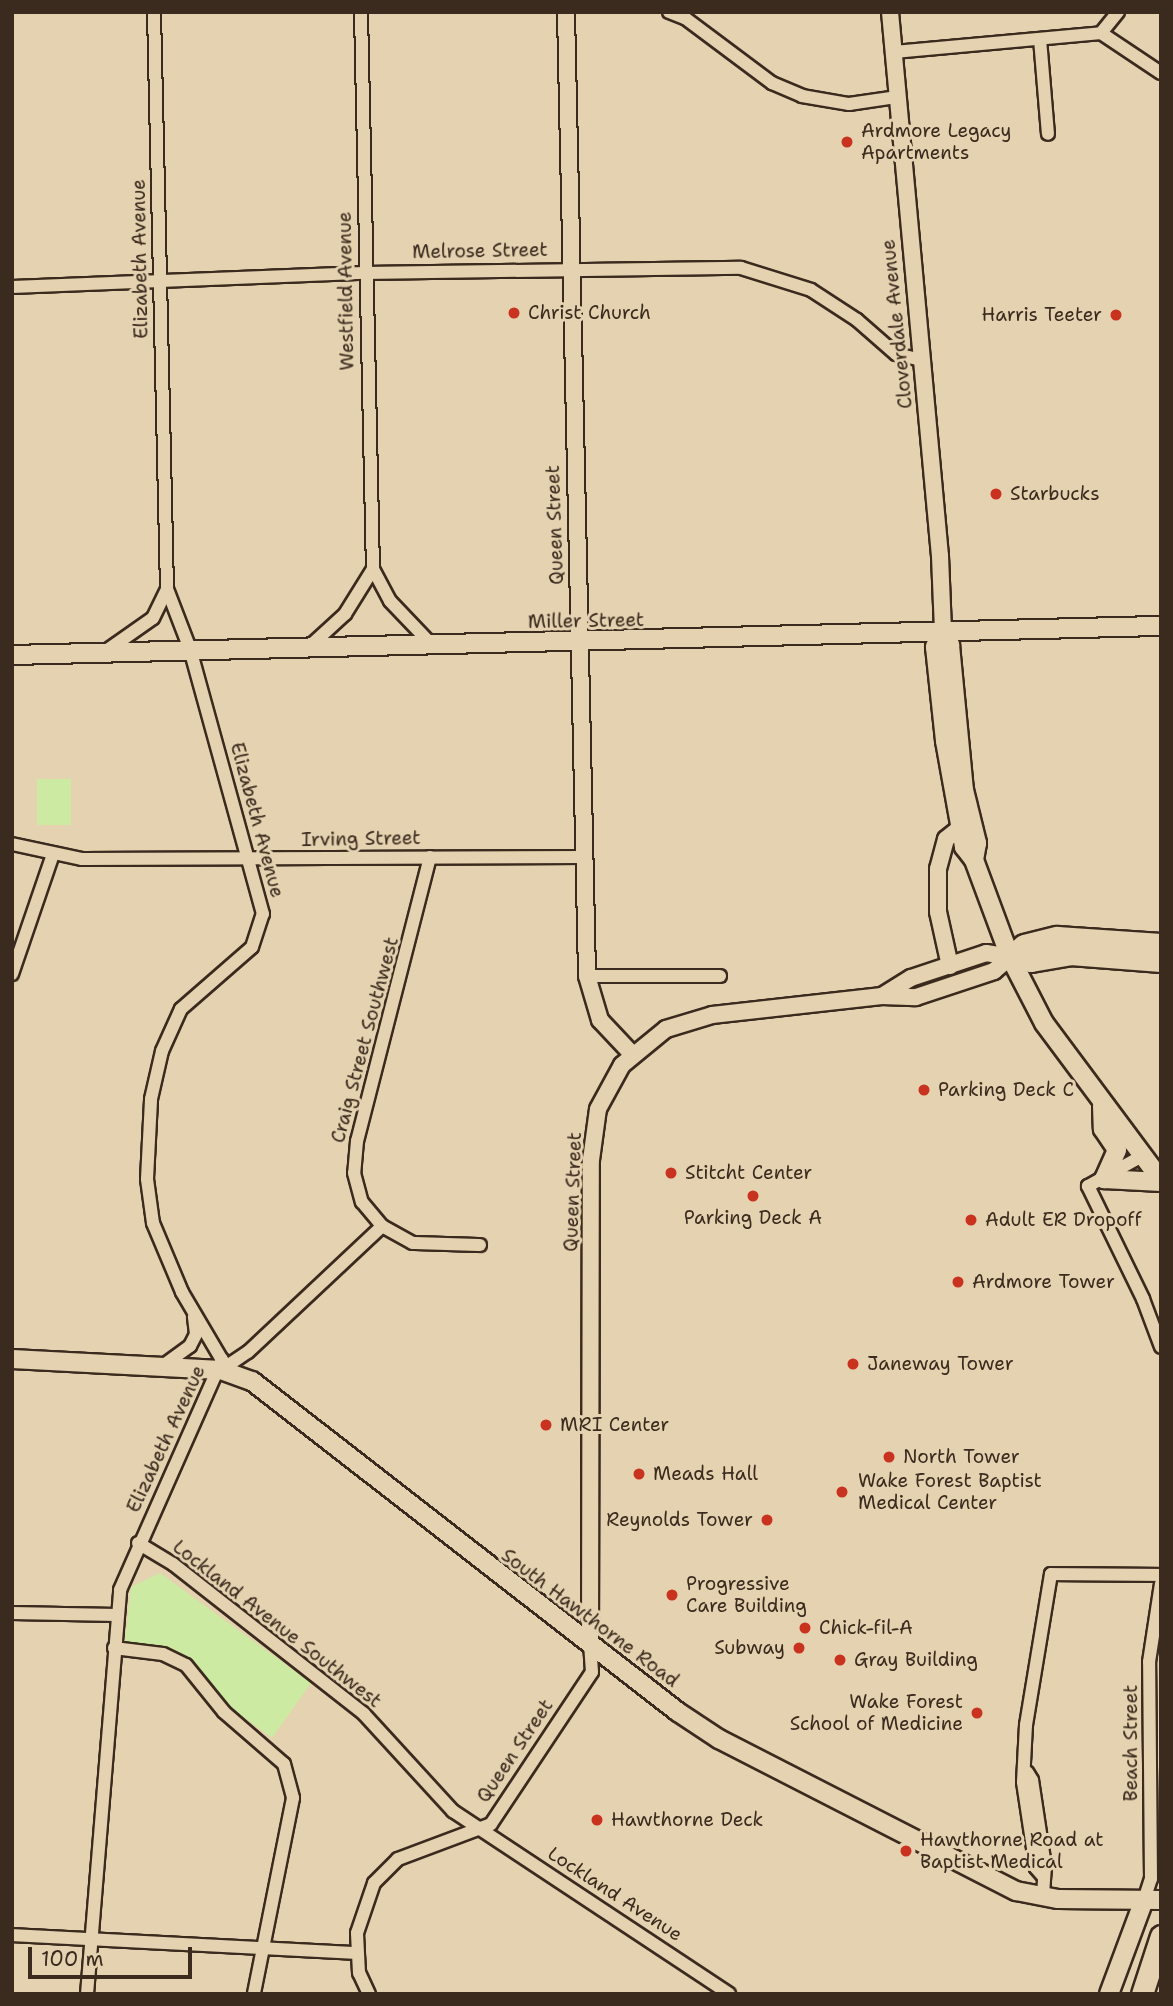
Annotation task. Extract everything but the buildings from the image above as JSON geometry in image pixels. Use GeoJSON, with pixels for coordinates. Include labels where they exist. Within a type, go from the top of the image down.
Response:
{"type":"FeatureCollection","features":[{"type":"Feature","properties":{"kind":"highway"},"geometry":{"type":"LineString","coordinates":[[1010,957],[1024,944],[1057,937],[1161,944]]}},
{"type":"Feature","properties":{"kind":"highway"},"geometry":{"type":"LineString","coordinates":[[1010,957],[1031,961],[1070,954],[1161,961]]}},
{"type":"Feature","properties":{"kind":"highway"},"geometry":{"type":"LineString","coordinates":[[1142,1994],[1161,1937]]}},
{"type":"Feature","properties":{"kind":"main road","name":"Miller Street"},"geometry":{"type":"LineString","coordinates":[[12,655],[1161,626]]}},
{"type":"Feature","properties":{"kind":"main road"},"geometry":{"type":"LineString","coordinates":[[953,676],[966,643],[996,629]]}},
{"type":"Feature","properties":{"kind":"main road","name":"Cloverdale Avenue"},"geometry":{"type":"LineString","coordinates":[[943,631],[950,645],[964,790],[976,843],[974,860]]}},
{"type":"Feature","properties":{"kind":"main road","name":"Cloverdale Avenue"},"geometry":{"type":"LineString","coordinates":[[943,631],[935,647],[959,829],[974,860],[1010,957],[1044,1023],[1102,1106],[1161,1181]]}},
{"type":"Feature","properties":{"kind":"main road"},"geometry":{"type":"LineString","coordinates":[[1096,1183],[1116,1150],[1103,1129],[1102,1106]]}},
{"type":"Feature","properties":{"kind":"main road"},"geometry":{"type":"LineString","coordinates":[[1096,1183],[1161,1181]]}},
{"type":"Feature","properties":{"kind":"main road","name":"South Hawthorne Road"},"geometry":{"type":"LineString","coordinates":[[12,1359],[221,1370],[265,1390],[590,1644],[719,1739],[1003,1885],[1043,1898],[1153,1900]]}},
{"type":"Feature","properties":{"kind":"main road"},"geometry":{"type":"LineString","coordinates":[[1110,1994],[1153,1900]]}},
{"type":"Feature","properties":{"kind":"street","name":"Elizabeth Avenue"},"geometry":{"type":"LineString","coordinates":[[87,1994],[120,1590],[138,1543],[221,1370],[222,1360],[194,1314],[162,1252],[149,1204],[151,1099],[162,1051],[181,1009],[257,939],[262,904],[190,649],[167,589],[154,12]]}},
{"type":"Feature","properties":{"kind":"street","name":"Westfield Avenue"},"geometry":{"type":"LineString","coordinates":[[360,12],[373,569],[390,601],[432,645]]}},
{"type":"Feature","properties":{"kind":"street","name":"Queen Street"},"geometry":{"type":"LineString","coordinates":[[369,1994],[357,1953],[361,1913],[374,1884],[398,1859],[491,1824],[592,1672],[592,1160],[598,1110],[632,1054],[600,1020],[587,976],[566,12]]}},
{"type":"Feature","properties":{"kind":"street"},"geometry":{"type":"LineString","coordinates":[[669,12],[685,18],[772,83],[802,96],[849,104],[897,97]]}},
{"type":"Feature","properties":{"kind":"street","name":"Cloverdale Avenue"},"geometry":{"type":"LineString","coordinates":[[890,12],[922,360],[943,631]]}},
{"type":"Feature","properties":{"kind":"street"},"geometry":{"type":"LineString","coordinates":[[1101,33],[1118,12]]}},
{"type":"Feature","properties":{"kind":"street"},"geometry":{"type":"LineString","coordinates":[[894,52],[1101,33],[1161,73]]}},
{"type":"Feature","properties":{"kind":"street"},"geometry":{"type":"LineString","coordinates":[[1040,39],[1048,134]]}},
{"type":"Feature","properties":{"kind":"street","name":"Melrose Street"},"geometry":{"type":"LineString","coordinates":[[12,287],[364,273],[715,267],[770,274],[833,303],[896,355],[922,360]]}},
{"type":"Feature","properties":{"kind":"street"},"geometry":{"type":"LineString","coordinates":[[309,648],[345,614],[373,569]]}},
{"type":"Feature","properties":{"kind":"street","name":"Elizabeth Avenue"},"geometry":{"type":"LineString","coordinates":[[104,652],[153,618],[167,589]]}},
{"type":"Feature","properties":{"kind":"street"},"geometry":{"type":"LineString","coordinates":[[950,966],[938,912],[938,869],[946,839],[959,829]]}},
{"type":"Feature","properties":{"kind":"street","name":"Irving Street"},"geometry":{"type":"LineString","coordinates":[[12,844],[82,859],[585,857]]}},
{"type":"Feature","properties":{"kind":"street"},"geometry":{"type":"LineString","coordinates":[[12,974],[53,854]]}},
{"type":"Feature","properties":{"kind":"street","name":"Craig Street Southwest"},"geometry":{"type":"LineString","coordinates":[[430,857],[354,1160],[358,1193],[382,1226],[414,1242],[480,1245]]}},
{"type":"Feature","properties":{"kind":"street"},"geometry":{"type":"LineString","coordinates":[[882,996],[911,978],[986,953],[1010,957]]}},
{"type":"Feature","properties":{"kind":"street"},"geometry":{"type":"LineString","coordinates":[[632,1054],[666,1029],[712,1015],[882,996],[916,997],[994,971],[1010,957]]}},
{"type":"Feature","properties":{"kind":"street"},"geometry":{"type":"LineString","coordinates":[[587,976],[720,976]]}},
{"type":"Feature","properties":{"kind":"street"},"geometry":{"type":"LineString","coordinates":[[1142,1156],[1096,1183],[1161,1347]]}},
{"type":"Feature","properties":{"kind":"street"},"geometry":{"type":"LineString","coordinates":[[221,1370],[317,1291],[382,1226]]}},
{"type":"Feature","properties":{"kind":"street"},"geometry":{"type":"LineString","coordinates":[[160,1367],[190,1346],[196,1334],[194,1314]]}},
{"type":"Feature","properties":{"kind":"street","name":"Lockland Avenue Southwest"},"geometry":{"type":"LineString","coordinates":[[138,1543],[173,1564],[364,1714],[453,1811],[478,1829]]}},
{"type":"Feature","properties":{"kind":"street"},"geometry":{"type":"LineString","coordinates":[[1043,1898],[1043,1876],[1036,1868],[1023,1793],[1027,1772],[1026,1725],[1051,1574],[1161,1575]]}},
{"type":"Feature","properties":{"kind":"street","name":"Beach Street"},"geometry":{"type":"LineString","coordinates":[[1153,1900],[1150,1879],[1149,1662],[1161,1584]]}},
{"type":"Feature","properties":{"kind":"street"},"geometry":{"type":"LineString","coordinates":[[12,1613],[117,1615]]}},
{"type":"Feature","properties":{"kind":"street"},"geometry":{"type":"LineString","coordinates":[[114,1648],[163,1654],[186,1665],[224,1712],[284,1764],[293,1798],[254,1994]]}},
{"type":"Feature","properties":{"kind":"street","name":"Lockland Avenue"},"geometry":{"type":"LineString","coordinates":[[478,1829],[729,1994]]}},
{"type":"Feature","properties":{"kind":"street"},"geometry":{"type":"LineString","coordinates":[[12,1934],[357,1953]]}},
{"type":"Feature","properties":{"kind":"green space"},"geometry":{"type":"Polygon","coordinates":[[[37,779],[71,779],[71,825],[37,825],[37,779]]]}},
{"type":"Feature","properties":{"kind":"green space"},"geometry":{"type":"Polygon","coordinates":[[[160,1573],[311,1683],[272,1738],[235,1711],[186,1658],[158,1645],[125,1642],[131,1587],[160,1573]]]}},
{"type":"Feature","properties":{"kind":"place","name":"Ardmore Legacy Apartments"},"geometry":{"type":"Point","coordinates":[847,142]}},
{"type":"Feature","properties":{"kind":"place","name":"Christ Church"},"geometry":{"type":"Point","coordinates":[514,313]}},
{"type":"Feature","properties":{"kind":"place","name":"Harris Teeter"},"geometry":{"type":"Point","coordinates":[1116,315]}},
{"type":"Feature","properties":{"kind":"place","name":"Starbucks"},"geometry":{"type":"Point","coordinates":[996,494]}},
{"type":"Feature","properties":{"kind":"place","name":"Parking Deck C"},"geometry":{"type":"Point","coordinates":[924,1090]}},
{"type":"Feature","properties":{"kind":"place","name":"Stitcht Center"},"geometry":{"type":"Point","coordinates":[671,1173]}},
{"type":"Feature","properties":{"kind":"place","name":"Parking Deck A"},"geometry":{"type":"Point","coordinates":[753,1196]}},
{"type":"Feature","properties":{"kind":"place","name":"Adult ER Dropoff"},"geometry":{"type":"Point","coordinates":[971,1220]}},
{"type":"Feature","properties":{"kind":"place","name":"Ardmore Tower"},"geometry":{"type":"Point","coordinates":[958,1282]}},
{"type":"Feature","properties":{"kind":"place","name":"Janeway Tower"},"geometry":{"type":"Point","coordinates":[853,1364]}},
{"type":"Feature","properties":{"kind":"place","name":"MRI Center"},"geometry":{"type":"Point","coordinates":[546,1425]}},
{"type":"Feature","properties":{"kind":"place","name":"North Tower"},"geometry":{"type":"Point","coordinates":[889,1457]}},
{"type":"Feature","properties":{"kind":"place","name":"Meads Hall"},"geometry":{"type":"Point","coordinates":[639,1474]}},
{"type":"Feature","properties":{"kind":"place","name":"Wake Forest Baptist Medical Center"},"geometry":{"type":"Point","coordinates":[842,1492]}},
{"type":"Feature","properties":{"kind":"place","name":"Reynolds Tower"},"geometry":{"type":"Point","coordinates":[767,1520]}},
{"type":"Feature","properties":{"kind":"place","name":"Progressive Care Building"},"geometry":{"type":"Point","coordinates":[672,1595]}},
{"type":"Feature","properties":{"kind":"place","name":"Chick-fil-A"},"geometry":{"type":"Point","coordinates":[805,1628]}},
{"type":"Feature","properties":{"kind":"place","name":"Subway"},"geometry":{"type":"Point","coordinates":[799,1648]}},
{"type":"Feature","properties":{"kind":"place","name":"Gray Building"},"geometry":{"type":"Point","coordinates":[840,1660]}},
{"type":"Feature","properties":{"kind":"place","name":"Wake Forest School of Medicine"},"geometry":{"type":"Point","coordinates":[977,1713]}},
{"type":"Feature","properties":{"kind":"place","name":"Hawthorne Deck"},"geometry":{"type":"Point","coordinates":[597,1820]}},
{"type":"Feature","properties":{"kind":"place","name":"Hawthorne Road at Baptist Medical"},"geometry":{"type":"Point","coordinates":[906,1851]}}]}
